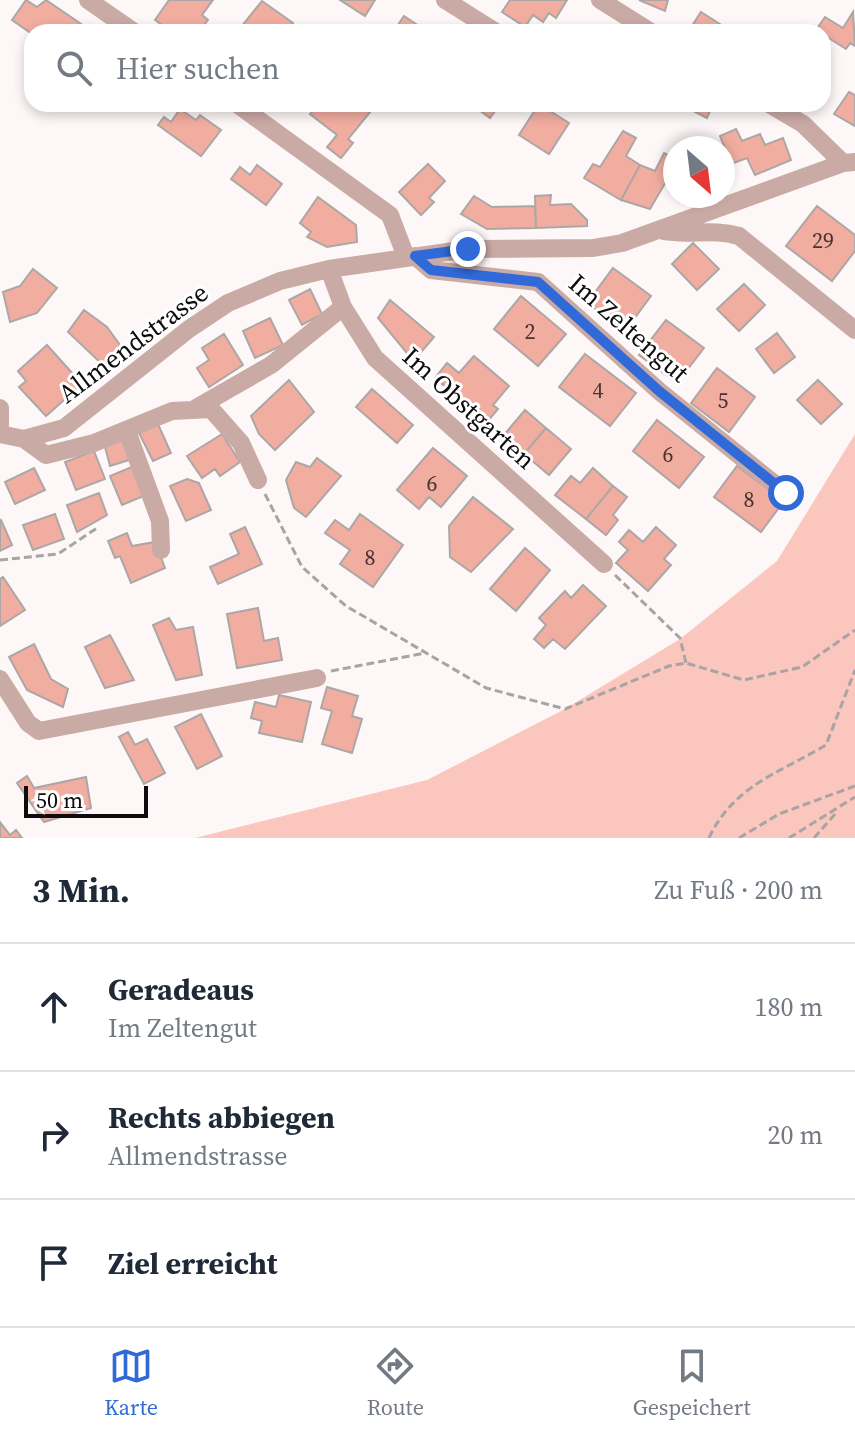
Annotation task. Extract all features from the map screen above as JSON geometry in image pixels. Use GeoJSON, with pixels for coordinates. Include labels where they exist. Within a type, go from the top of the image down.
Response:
{"type":"FeatureCollection","features":[{"type":"Feature","properties":{"kind":"street"},"geometry":{"type":"LineString","coordinates":[[88,0],[122,24]]}},
{"type":"Feature","properties":{"kind":"street"},"geometry":{"type":"LineString","coordinates":[[445,0],[483,24]]}},
{"type":"Feature","properties":{"kind":"street"},"geometry":{"type":"LineString","coordinates":[[600,0],[638,24]]}},
{"type":"Feature","properties":{"kind":"street"},"geometry":{"type":"LineString","coordinates":[[248,112],[390,215],[411,257]]}},
{"type":"Feature","properties":{"kind":"street"},"geometry":{"type":"LineString","coordinates":[[783,112],[803,124],[849,162]]}},
{"type":"Feature","properties":{"kind":"street","name":"Allmendstrasse"},"geometry":{"type":"LineString","coordinates":[[0,434],[24,439],[64,428],[189,329],[228,303],[280,281],[329,269],[468,249],[593,248],[661,230],[751,193],[849,162]]}},
{"type":"Feature","properties":{"kind":"street"},"geometry":{"type":"LineString","coordinates":[[661,230],[681,234],[716,229],[739,236],[855,330]]}},
{"type":"Feature","properties":{"kind":"street","name":"Im Zeltengut"},"geometry":{"type":"LineString","coordinates":[[411,257],[431,270],[538,282],[659,391],[786,493]]}},
{"type":"Feature","properties":{"kind":"street","name":"Im Obstgarten"},"geometry":{"type":"LineString","coordinates":[[329,269],[343,307],[375,358],[604,564]]}},
{"type":"Feature","properties":{"kind":"street"},"geometry":{"type":"LineString","coordinates":[[196,408],[271,365],[343,307]]}},
{"type":"Feature","properties":{"kind":"street"},"geometry":{"type":"LineString","coordinates":[[0,408],[0,426]]}},
{"type":"Feature","properties":{"kind":"street"},"geometry":{"type":"LineString","coordinates":[[24,439],[46,455],[94,443],[172,411],[211,409],[241,443],[258,480]]}},
{"type":"Feature","properties":{"kind":"street"},"geometry":{"type":"LineString","coordinates":[[81,414],[94,443]]}},
{"type":"Feature","properties":{"kind":"street"},"geometry":{"type":"LineString","coordinates":[[127,431],[160,521],[161,550]]}},
{"type":"Feature","properties":{"kind":"street"},"geometry":{"type":"LineString","coordinates":[[0,679],[28,723],[39,731],[317,678]]}},
{"type":"Feature","properties":{"kind":"path"},"geometry":{"type":"LineString","coordinates":[[258,480],[302,567],[346,606],[486,688],[565,709],[669,666],[686,663],[744,680],[802,667],[855,630]]}},
{"type":"Feature","properties":{"kind":"path"},"geometry":{"type":"LineString","coordinates":[[0,560],[58,554],[97,528]]}},
{"type":"Feature","properties":{"kind":"path"},"geometry":{"type":"LineString","coordinates":[[604,564],[680,638],[686,663]]}},
{"type":"Feature","properties":{"kind":"path"},"geometry":{"type":"LineString","coordinates":[[317,678],[336,668],[428,652]]}},
{"type":"Feature","properties":{"kind":"path"},"geometry":{"type":"LineString","coordinates":[[709,838],[724,809],[739,793],[826,745],[855,670]]}},
{"type":"Feature","properties":{"kind":"path"},"geometry":{"type":"LineString","coordinates":[[739,838],[779,814],[855,786]]}},
{"type":"Feature","properties":{"kind":"path"},"geometry":{"type":"LineString","coordinates":[[814,838],[855,797]]}},
{"type":"Feature","properties":{"kind":"path"},"geometry":{"type":"LineString","coordinates":[[789,838],[839,810]]}},
{"type":"Feature","properties":{"kind":"shaded area"},"geometry":{"type":"Polygon","coordinates":[[[855,434],[855,838],[195,838],[427,780],[565,709],[680,639],[777,561],[855,434]]]}},
{"type":"Feature","properties":{"kind":"building"},"geometry":{"type":"Polygon","coordinates":[[[26,0],[37,7],[46,0],[81,24],[24,24],[24,28],[12,20],[26,0]]]}},
{"type":"Feature","properties":{"kind":"building"},"geometry":{"type":"Polygon","coordinates":[[[169,0],[213,0],[202,15],[208,20],[205,24],[161,24],[155,20],[169,0]]]}},
{"type":"Feature","properties":{"kind":"building"},"geometry":{"type":"Polygon","coordinates":[[[340,0],[375,0],[365,16],[340,0]]]}},
{"type":"Feature","properties":{"kind":"building"},"geometry":{"type":"Polygon","coordinates":[[[510,0],[567,0],[556,18],[549,13],[543,22],[533,15],[527,24],[520,24],[502,12],[510,0]]]}},
{"type":"Feature","properties":{"kind":"building"},"geometry":{"type":"Polygon","coordinates":[[[639,0],[668,0],[665,11],[639,0]]]}},
{"type":"Feature","properties":{"kind":"building"},"geometry":{"type":"Polygon","coordinates":[[[262,1],[293,23],[292,24],[243,24],[262,1]]]}},
{"type":"Feature","properties":{"kind":"building"},"geometry":{"type":"Polygon","coordinates":[[[701,12],[720,24],[693,24],[701,12]]]}},
{"type":"Feature","properties":{"kind":"building"},"geometry":{"type":"Polygon","coordinates":[[[853,12],[855,46],[850,43],[846,49],[831,40],[831,24],[820,24],[825,17],[843,28],[853,12]]]}},
{"type":"Feature","properties":{"kind":"building"},"geometry":{"type":"Polygon","coordinates":[[[404,16],[416,24],[399,24],[404,16]]]}},
{"type":"Feature","properties":{"kind":"building"},"geometry":{"type":"Polygon","coordinates":[[[849,92],[855,95],[855,126],[834,114],[849,92]]]}},
{"type":"Feature","properties":{"kind":"building"},"geometry":{"type":"Polygon","coordinates":[[[178,112],[184,112],[196,120],[200,115],[221,130],[201,156],[158,125],[164,117],[171,122],[178,112]]]}},
{"type":"Feature","properties":{"kind":"building"},"geometry":{"type":"Polygon","coordinates":[[[370,112],[348,139],[353,143],[341,158],[327,147],[337,135],[310,114],[370,112]]]}},
{"type":"Feature","properties":{"kind":"building"},"geometry":{"type":"Polygon","coordinates":[[[534,112],[552,112],[569,123],[549,154],[519,135],[534,112]]]}},
{"type":"Feature","properties":{"kind":"building"},"geometry":{"type":"Polygon","coordinates":[[[695,112],[710,112],[707,118],[695,112]]]}},
{"type":"Feature","properties":{"kind":"building"},"geometry":{"type":"Polygon","coordinates":[[[736,129],[742,141],[760,134],[765,145],[783,138],[791,160],[755,175],[747,158],[735,162],[735,136],[720,136],[736,129]]]}},
{"type":"Feature","properties":{"kind":"building"},"geometry":{"type":"Polygon","coordinates":[[[623,131],[636,138],[626,156],[640,165],[621,200],[584,178],[593,164],[600,167],[623,131]]]}},
{"type":"Feature","properties":{"kind":"building"},"geometry":{"type":"Polygon","coordinates":[[[663,155],[663,187],[650,209],[621,200],[640,165],[655,171],[663,155]]]}},
{"type":"Feature","properties":{"kind":"building"},"geometry":{"type":"Polygon","coordinates":[[[428,164],[445,181],[429,198],[434,202],[421,215],[399,192],[428,164]]]}},
{"type":"Feature","properties":{"kind":"building"},"geometry":{"type":"Polygon","coordinates":[[[257,165],[282,184],[266,205],[231,179],[240,167],[250,175],[257,165]]]}},
{"type":"Feature","properties":{"kind":"building"},"geometry":{"type":"Polygon","coordinates":[[[551,195],[550,205],[571,204],[587,220],[587,226],[536,228],[535,196],[551,195]]]}},
{"type":"Feature","properties":{"kind":"building"},"geometry":{"type":"Polygon","coordinates":[[[474,196],[492,207],[535,206],[536,228],[487,229],[461,214],[474,196]]]}},
{"type":"Feature","properties":{"kind":"building"},"geometry":{"type":"Polygon","coordinates":[[[318,197],[356,225],[357,242],[327,247],[307,237],[311,232],[300,223],[318,197]]]}},
{"type":"Feature","properties":{"kind":"building"},"geometry":{"type":"Polygon","coordinates":[[[817,206],[855,235],[855,251],[832,281],[786,246],[817,206]]]}},
{"type":"Feature","properties":{"kind":"building"},"geometry":{"type":"Polygon","coordinates":[[[693,243],[719,269],[697,290],[672,264],[693,243]]]}},
{"type":"Feature","properties":{"kind":"building"},"geometry":{"type":"Polygon","coordinates":[[[613,268],[651,296],[625,331],[587,303],[613,268]]]}},
{"type":"Feature","properties":{"kind":"building"},"geometry":{"type":"Polygon","coordinates":[[[33,269],[57,288],[37,313],[10,322],[3,292],[20,286],[33,269]]]}},
{"type":"Feature","properties":{"kind":"building"},"geometry":{"type":"Polygon","coordinates":[[[744,284],[765,305],[739,331],[717,309],[744,284]]]}},
{"type":"Feature","properties":{"kind":"building"},"geometry":{"type":"Polygon","coordinates":[[[310,289],[322,314],[302,325],[289,300],[310,289]]]}},
{"type":"Feature","properties":{"kind":"building"},"geometry":{"type":"Polygon","coordinates":[[[521,296],[566,334],[538,366],[494,329],[521,296]]]}},
{"type":"Feature","properties":{"kind":"building"},"geometry":{"type":"Polygon","coordinates":[[[390,300],[434,337],[416,358],[411,358],[378,318],[390,300]]]}},
{"type":"Feature","properties":{"kind":"building"},"geometry":{"type":"Polygon","coordinates":[[[84,310],[107,327],[125,352],[105,367],[68,332],[84,310]]]}},
{"type":"Feature","properties":{"kind":"building"},"geometry":{"type":"Polygon","coordinates":[[[270,318],[283,345],[255,358],[243,331],[270,318]]]}},
{"type":"Feature","properties":{"kind":"building"},"geometry":{"type":"Polygon","coordinates":[[[666,320],[704,348],[677,383],[639,355],[666,320]]]}},
{"type":"Feature","properties":{"kind":"building"},"geometry":{"type":"Polygon","coordinates":[[[777,333],[795,357],[774,373],[756,349],[777,333]]]}},
{"type":"Feature","properties":{"kind":"building"},"geometry":{"type":"Polygon","coordinates":[[[224,334],[243,365],[209,387],[197,368],[209,360],[202,348],[224,334]]]}},
{"type":"Feature","properties":{"kind":"building"},"geometry":{"type":"Polygon","coordinates":[[[47,345],[82,384],[46,416],[19,387],[26,381],[18,371],[47,345]]]}},
{"type":"Feature","properties":{"kind":"building"},"geometry":{"type":"Polygon","coordinates":[[[585,354],[636,393],[610,426],[559,387],[585,354]]]}},
{"type":"Feature","properties":{"kind":"building"},"geometry":{"type":"Polygon","coordinates":[[[474,356],[509,386],[493,405],[498,409],[487,422],[435,378],[447,363],[459,373],[474,356]]]}},
{"type":"Feature","properties":{"kind":"building"},"geometry":{"type":"Polygon","coordinates":[[[717,368],[755,397],[729,432],[691,403],[717,368]]]}},
{"type":"Feature","properties":{"kind":"building"},"geometry":{"type":"Polygon","coordinates":[[[289,380],[314,412],[275,450],[259,434],[251,416],[289,380]]]}},
{"type":"Feature","properties":{"kind":"building"},"geometry":{"type":"Polygon","coordinates":[[[818,380],[842,404],[821,424],[797,400],[818,380]]]}},
{"type":"Feature","properties":{"kind":"building"},"geometry":{"type":"Polygon","coordinates":[[[372,389],[413,425],[397,443],[356,407],[372,389]]]}},
{"type":"Feature","properties":{"kind":"building"},"geometry":{"type":"Polygon","coordinates":[[[525,410],[546,428],[524,454],[503,436],[525,410]]]}},
{"type":"Feature","properties":{"kind":"building"},"geometry":{"type":"Polygon","coordinates":[[[657,420],[704,457],[679,488],[633,451],[657,420]]]}},
{"type":"Feature","properties":{"kind":"building"},"geometry":{"type":"Polygon","coordinates":[[[157,422],[171,453],[153,461],[138,431],[157,422]]]}},
{"type":"Feature","properties":{"kind":"building"},"geometry":{"type":"Polygon","coordinates":[[[546,428],[571,449],[549,475],[524,454],[546,428]]]}},
{"type":"Feature","properties":{"kind":"building"},"geometry":{"type":"Polygon","coordinates":[[[222,434],[240,462],[220,476],[215,469],[202,478],[187,456],[222,434]]]}},
{"type":"Feature","properties":{"kind":"building"},"geometry":{"type":"Polygon","coordinates":[[[126,437],[132,459],[110,466],[104,443],[126,437]]]}},
{"type":"Feature","properties":{"kind":"building"},"geometry":{"type":"Polygon","coordinates":[[[433,448],[467,476],[441,507],[429,497],[419,509],[397,490],[433,448]]]}},
{"type":"Feature","properties":{"kind":"building"},"geometry":{"type":"Polygon","coordinates":[[[94,451],[105,479],[76,490],[65,462],[94,451]]]}},
{"type":"Feature","properties":{"kind":"building"},"geometry":{"type":"Polygon","coordinates":[[[317,458],[341,476],[306,517],[294,508],[286,480],[296,462],[310,467],[317,458]]]}},
{"type":"Feature","properties":{"kind":"building"},"geometry":{"type":"Polygon","coordinates":[[[134,466],[146,495],[122,505],[110,476],[134,466]]]}},
{"type":"Feature","properties":{"kind":"building"},"geometry":{"type":"Polygon","coordinates":[[[737,466],[784,501],[761,532],[714,497],[737,466]]]}},
{"type":"Feature","properties":{"kind":"building"},"geometry":{"type":"Polygon","coordinates":[[[34,468],[45,490],[15,504],[5,482],[34,468]]]}},
{"type":"Feature","properties":{"kind":"building"},"geometry":{"type":"Polygon","coordinates":[[[593,468],[613,486],[586,519],[555,495],[571,476],[580,483],[593,468]]]}},
{"type":"Feature","properties":{"kind":"building"},"geometry":{"type":"Polygon","coordinates":[[[187,479],[199,483],[211,510],[186,521],[170,486],[187,479]]]}},
{"type":"Feature","properties":{"kind":"building"},"geometry":{"type":"Polygon","coordinates":[[[613,486],[627,497],[613,515],[618,520],[606,535],[586,519],[613,486]]]}},
{"type":"Feature","properties":{"kind":"building"},"geometry":{"type":"Polygon","coordinates":[[[99,493],[107,515],[77,532],[67,505],[99,493]]]}},
{"type":"Feature","properties":{"kind":"building"},"geometry":{"type":"Polygon","coordinates":[[[473,497],[513,529],[471,572],[450,557],[449,526],[473,497]]]}},
{"type":"Feature","properties":{"kind":"building"},"geometry":{"type":"Polygon","coordinates":[[[55,514],[64,539],[33,550],[23,525],[55,514]]]}},
{"type":"Feature","properties":{"kind":"building"},"geometry":{"type":"Polygon","coordinates":[[[360,514],[403,545],[373,587],[340,564],[350,550],[325,533],[335,520],[349,530],[360,514]]]}},
{"type":"Feature","properties":{"kind":"building"},"geometry":{"type":"Polygon","coordinates":[[[0,521],[12,545],[0,551],[0,521]]]}},
{"type":"Feature","properties":{"kind":"building"},"geometry":{"type":"Polygon","coordinates":[[[245,527],[262,564],[218,584],[210,567],[239,554],[230,534],[245,527]]]}},
{"type":"Feature","properties":{"kind":"building"},"geometry":{"type":"Polygon","coordinates":[[[656,527],[676,545],[664,559],[671,565],[648,591],[616,563],[628,550],[619,542],[629,530],[643,542],[656,527]]]}},
{"type":"Feature","properties":{"kind":"building"},"geometry":{"type":"Polygon","coordinates":[[[127,533],[132,546],[155,542],[165,568],[131,583],[120,556],[115,558],[108,541],[127,533]]]}},
{"type":"Feature","properties":{"kind":"building"},"geometry":{"type":"Polygon","coordinates":[[[525,548],[550,570],[516,611],[490,589],[525,548]]]}},
{"type":"Feature","properties":{"kind":"building"},"geometry":{"type":"Polygon","coordinates":[[[3,577],[25,610],[0,626],[0,579],[3,577]]]}},
{"type":"Feature","properties":{"kind":"building"},"geometry":{"type":"Polygon","coordinates":[[[583,585],[606,606],[565,649],[553,639],[544,648],[534,639],[546,625],[539,618],[565,591],[571,598],[583,585]]]}},
{"type":"Feature","properties":{"kind":"building"},"geometry":{"type":"Polygon","coordinates":[[[258,608],[264,641],[278,638],[282,660],[237,668],[227,614],[258,608]]]}},
{"type":"Feature","properties":{"kind":"building"},"geometry":{"type":"Polygon","coordinates":[[[169,618],[176,630],[193,627],[202,675],[176,680],[153,625],[169,618]]]}},
{"type":"Feature","properties":{"kind":"building"},"geometry":{"type":"Polygon","coordinates":[[[110,635],[134,680],[105,688],[85,647],[110,635]]]}},
{"type":"Feature","properties":{"kind":"building"},"geometry":{"type":"Polygon","coordinates":[[[34,644],[51,679],[68,689],[63,707],[27,690],[9,657],[34,644]]]}},
{"type":"Feature","properties":{"kind":"building"},"geometry":{"type":"Polygon","coordinates":[[[327,687],[358,696],[352,716],[362,719],[352,753],[322,744],[332,711],[321,708],[327,687]]]}},
{"type":"Feature","properties":{"kind":"building"},"geometry":{"type":"Polygon","coordinates":[[[279,695],[311,702],[302,742],[259,733],[262,721],[251,718],[255,702],[276,707],[279,695]]]}},
{"type":"Feature","properties":{"kind":"building"},"geometry":{"type":"Polygon","coordinates":[[[201,714],[222,756],[197,769],[175,727],[201,714]]]}},
{"type":"Feature","properties":{"kind":"building"},"geometry":{"type":"Polygon","coordinates":[[[128,732],[135,745],[147,739],[165,773],[144,784],[119,737],[128,732]]]}},
{"type":"Feature","properties":{"kind":"building"},"geometry":{"type":"Polygon","coordinates":[[[27,776],[34,788],[86,777],[91,808],[44,822],[17,783],[27,776]]]}},
{"type":"Feature","properties":{"kind":"building"},"geometry":{"type":"Polygon","coordinates":[[[0,822],[10,835],[16,830],[22,838],[0,838],[0,822]]]}},
{"type":"Feature","properties":{"kind":"route"},"geometry":{"type":"LineString","coordinates":[[468,249],[415,256],[431,270],[538,282],[659,391],[786,493]]}}]}
